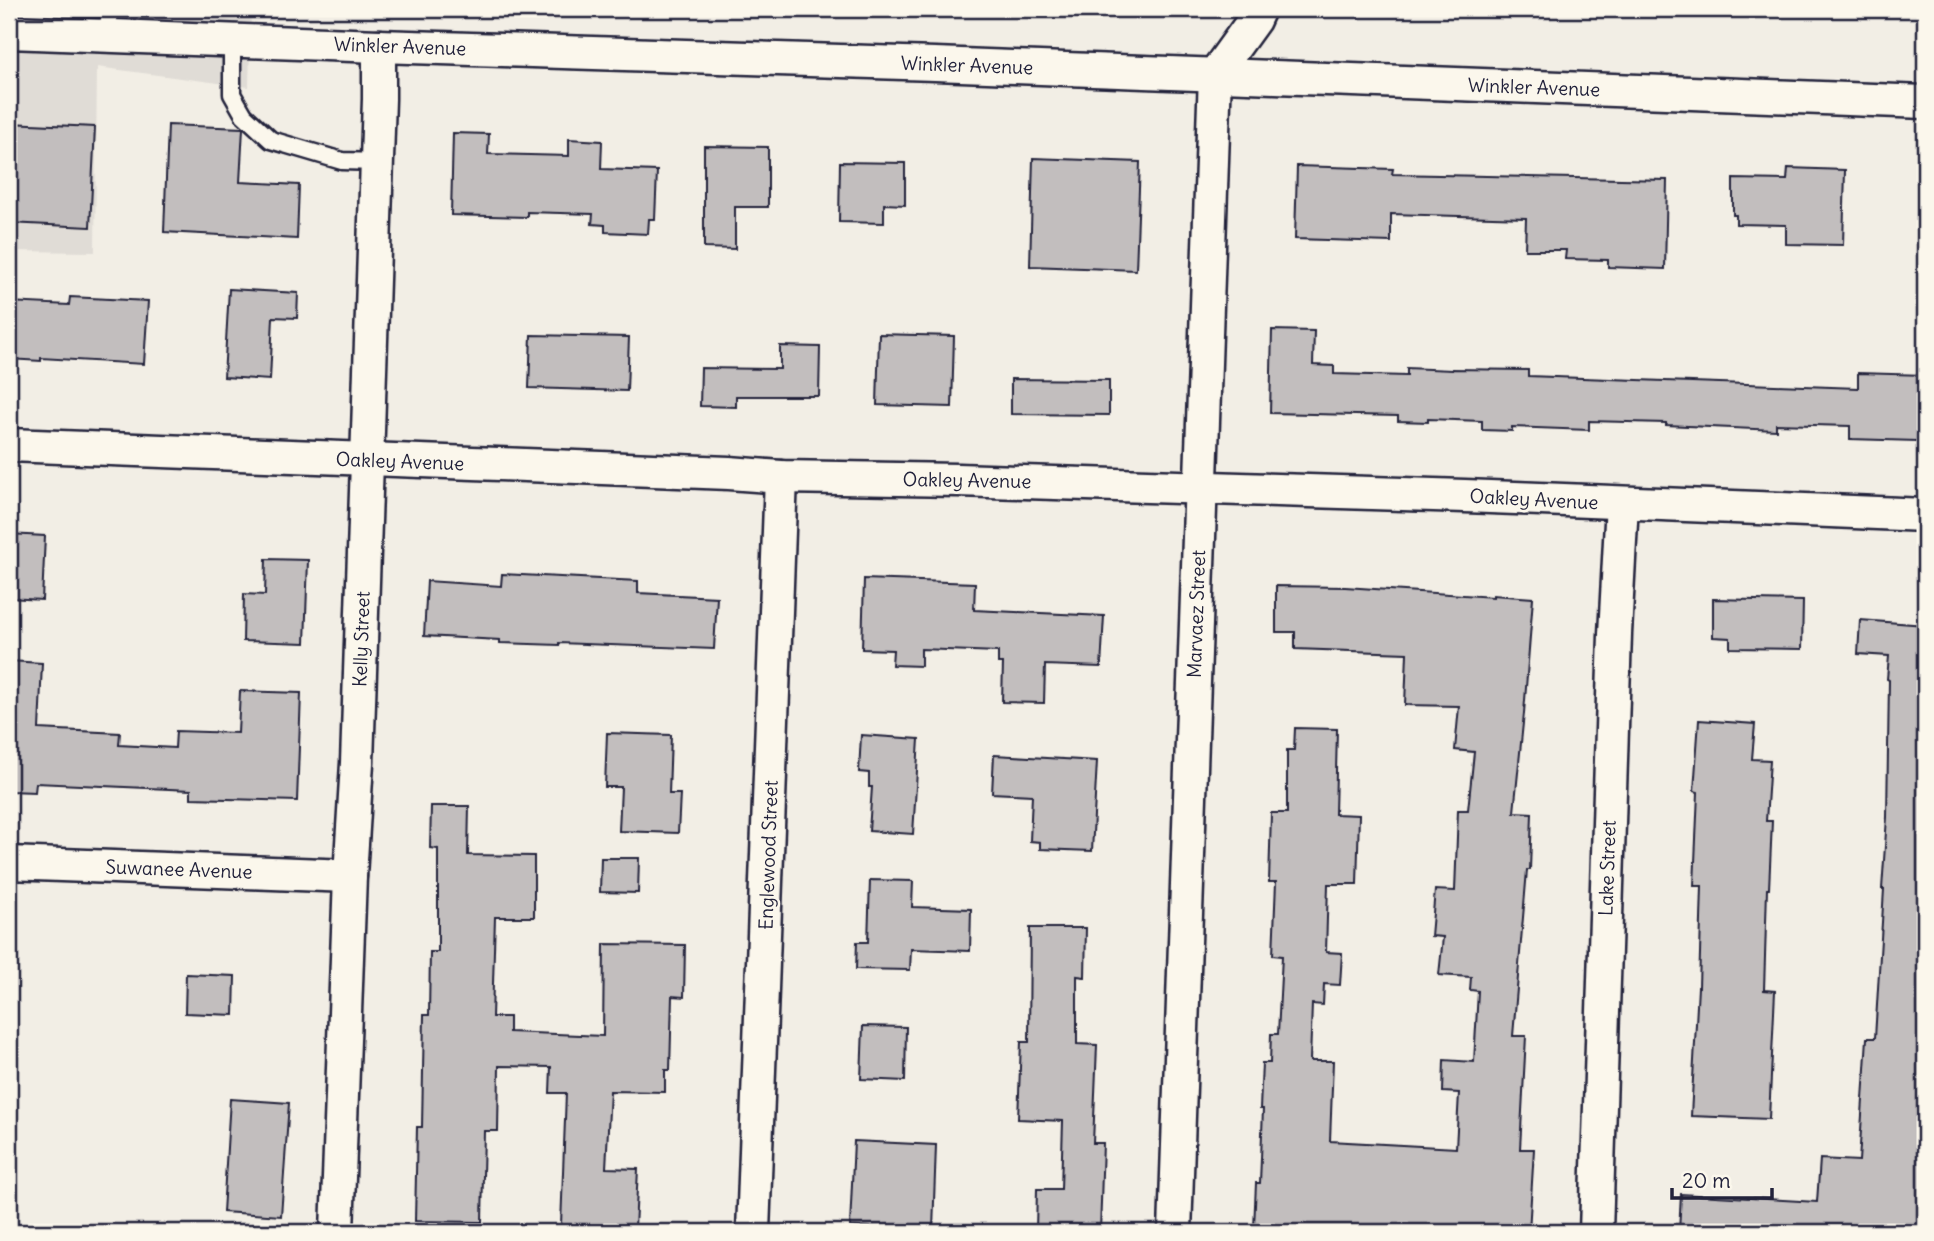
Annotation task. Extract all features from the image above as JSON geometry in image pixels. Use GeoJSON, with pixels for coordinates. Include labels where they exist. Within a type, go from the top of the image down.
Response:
{"type":"FeatureCollection","features":[{"type":"Feature","properties":{"kind":"street"},"geometry":{"type":"LineString","coordinates":[[1215,75],[1259,9]]}},
{"type":"Feature","properties":{"kind":"street","name":"Winkler Avenue"},"geometry":{"type":"LineString","coordinates":[[9,32],[109,22],[232,39],[379,46],[921,63],[1925,102]]}},
{"type":"Feature","properties":{"kind":"street","name":"Kelly Street"},"geometry":{"type":"LineString","coordinates":[[337,1232],[350,876],[357,763],[379,46]]}},
{"type":"Feature","properties":{"kind":"street","name":"Marvaez Street"},"geometry":{"type":"LineString","coordinates":[[1175,1232],[1215,75]]}},
{"type":"Feature","properties":{"kind":"street","name":"Oakley Avenue"},"geometry":{"type":"LineString","coordinates":[[9,445],[729,472],[781,477],[958,480],[1925,514]]}},
{"type":"Feature","properties":{"kind":"street","name":"Englewood Street"},"geometry":{"type":"LineString","coordinates":[[753,1232],[781,477]]}},
{"type":"Feature","properties":{"kind":"street","name":"Lake Street"},"geometry":{"type":"LineString","coordinates":[[1596,1232],[1614,648],[1622,503]]}},
{"type":"Feature","properties":{"kind":"street","name":"Suwanee Avenue"},"geometry":{"type":"LineString","coordinates":[[9,863],[350,876]]}},
{"type":"Feature","properties":{"kind":"lane"},"geometry":{"type":"LineString","coordinates":[[232,39],[232,94],[244,116],[271,140],[342,161],[377,162]]}},
{"type":"Feature","properties":{"kind":"shaded area"},"geometry":{"type":"Polygon","coordinates":[[[9,9],[251,9],[249,87],[97,67],[95,252],[9,251],[9,9]]]}},
{"type":"Feature","properties":{"kind":"building"},"geometry":{"type":"Polygon","coordinates":[[[9,123],[95,127],[90,227],[9,223],[9,123]]]}},
{"type":"Feature","properties":{"kind":"building"},"geometry":{"type":"Polygon","coordinates":[[[168,125],[243,128],[240,182],[299,185],[297,239],[164,232],[168,125]]]}},
{"type":"Feature","properties":{"kind":"building"},"geometry":{"type":"Polygon","coordinates":[[[453,133],[489,134],[488,154],[569,156],[569,139],[602,141],[601,169],[657,171],[655,219],[649,219],[648,234],[605,232],[605,225],[592,224],[593,214],[527,212],[527,217],[451,215],[453,133]]]}},
{"type":"Feature","properties":{"kind":"building"},"geometry":{"type":"Polygon","coordinates":[[[704,146],[768,147],[768,207],[735,207],[735,249],[704,248],[704,146]]]}},
{"type":"Feature","properties":{"kind":"building"},"geometry":{"type":"Polygon","coordinates":[[[1033,158],[1140,162],[1136,270],[1030,266],[1033,158]]]}},
{"type":"Feature","properties":{"kind":"building"},"geometry":{"type":"Polygon","coordinates":[[[840,162],[905,163],[905,205],[884,204],[884,223],[839,222],[840,162]]]}},
{"type":"Feature","properties":{"kind":"building"},"geometry":{"type":"Polygon","coordinates":[[[1297,166],[1393,169],[1392,174],[1667,180],[1665,269],[1608,267],[1608,260],[1565,259],[1566,250],[1525,250],[1526,218],[1391,214],[1391,242],[1295,239],[1297,166]]]}},
{"type":"Feature","properties":{"kind":"building"},"geometry":{"type":"Polygon","coordinates":[[[1788,168],[1845,170],[1843,245],[1786,244],[1786,225],[1736,224],[1736,215],[1733,215],[1733,179],[1787,180],[1788,168]]]}},
{"type":"Feature","properties":{"kind":"building"},"geometry":{"type":"Polygon","coordinates":[[[229,289],[298,293],[297,318],[273,317],[270,380],[224,377],[229,289]]]}},
{"type":"Feature","properties":{"kind":"building"},"geometry":{"type":"Polygon","coordinates":[[[70,297],[148,301],[144,364],[41,358],[41,361],[9,359],[9,302],[69,305],[70,297]]]}},
{"type":"Feature","properties":{"kind":"building"},"geometry":{"type":"Polygon","coordinates":[[[1272,330],[1314,331],[1313,365],[1334,366],[1334,374],[1407,376],[1407,368],[1528,370],[1528,376],[1858,388],[1858,373],[1925,375],[1925,435],[1917,435],[1917,441],[1850,439],[1850,426],[1776,424],[1776,430],[1589,421],[1589,430],[1512,427],[1512,431],[1482,430],[1482,421],[1398,421],[1398,416],[1270,413],[1272,330]]]}},
{"type":"Feature","properties":{"kind":"building"},"geometry":{"type":"Polygon","coordinates":[[[879,334],[954,336],[952,407],[877,405],[879,334]]]}},
{"type":"Feature","properties":{"kind":"building"},"geometry":{"type":"Polygon","coordinates":[[[531,335],[629,337],[627,391],[529,388],[531,335]]]}},
{"type":"Feature","properties":{"kind":"building"},"geometry":{"type":"Polygon","coordinates":[[[780,346],[820,347],[819,396],[736,396],[736,407],[700,406],[701,368],[780,369],[780,346]]]}},
{"type":"Feature","properties":{"kind":"building"},"geometry":{"type":"Polygon","coordinates":[[[1011,379],[1109,380],[1109,415],[1011,414],[1011,379]]]}},
{"type":"Feature","properties":{"kind":"building"},"geometry":{"type":"Polygon","coordinates":[[[9,534],[45,536],[42,600],[9,598],[9,534]]]}},
{"type":"Feature","properties":{"kind":"building"},"geometry":{"type":"Polygon","coordinates":[[[266,559],[308,560],[305,643],[243,641],[244,594],[265,595],[266,559]]]}},
{"type":"Feature","properties":{"kind":"building"},"geometry":{"type":"Polygon","coordinates":[[[502,574],[638,581],[638,593],[717,597],[714,649],[500,643],[500,640],[424,636],[427,581],[501,586],[502,574]]]}},
{"type":"Feature","properties":{"kind":"building"},"geometry":{"type":"Polygon","coordinates":[[[864,579],[975,583],[974,610],[1104,616],[1101,667],[1045,665],[1044,703],[1002,702],[1003,663],[998,663],[998,652],[921,649],[921,666],[892,665],[893,650],[862,649],[864,579]]]}},
{"type":"Feature","properties":{"kind":"building"},"geometry":{"type":"Polygon","coordinates":[[[1276,586],[1345,587],[1533,598],[1514,812],[1532,813],[1530,870],[1527,870],[1513,1036],[1526,1036],[1520,1149],[1534,1149],[1529,1232],[1257,1232],[1257,1228],[1254,1228],[1256,1183],[1260,1183],[1262,1063],[1270,1063],[1271,1034],[1278,1034],[1282,956],[1273,955],[1276,882],[1269,882],[1271,813],[1287,813],[1287,750],[1294,750],[1295,728],[1337,729],[1335,814],[1359,815],[1357,884],[1328,884],[1326,952],[1342,953],[1340,985],[1324,984],[1323,1005],[1312,1004],[1310,1061],[1333,1061],[1330,1141],[1456,1148],[1459,1093],[1443,1092],[1444,1060],[1474,1062],[1478,991],[1470,990],[1471,977],[1439,975],[1443,937],[1431,936],[1435,890],[1455,891],[1458,810],[1468,810],[1474,752],[1455,750],[1459,706],[1405,705],[1407,653],[1295,649],[1295,632],[1276,632],[1276,586]]]}},
{"type":"Feature","properties":{"kind":"building"},"geometry":{"type":"Polygon","coordinates":[[[1713,599],[1803,601],[1802,649],[1730,648],[1730,638],[1713,637],[1713,599]]]}},
{"type":"Feature","properties":{"kind":"building"},"geometry":{"type":"Polygon","coordinates":[[[1860,620],[1925,625],[1925,983],[1921,1041],[1925,1042],[1925,1232],[1679,1232],[1681,1194],[1817,1202],[1820,1159],[1859,1161],[1867,1038],[1875,1038],[1887,817],[1889,680],[1889,656],[1858,654],[1860,620]]]}},
{"type":"Feature","properties":{"kind":"building"},"geometry":{"type":"Polygon","coordinates":[[[9,661],[42,663],[39,729],[120,733],[119,745],[175,748],[176,731],[238,733],[240,691],[301,693],[297,801],[191,798],[191,790],[36,783],[35,792],[9,791],[9,661]]]}},
{"type":"Feature","properties":{"kind":"building"},"geometry":{"type":"Polygon","coordinates":[[[1699,720],[1755,724],[1752,759],[1770,760],[1766,821],[1772,821],[1764,990],[1775,991],[1769,1119],[1691,1116],[1702,886],[1694,886],[1698,792],[1694,791],[1699,720]]]}},
{"type":"Feature","properties":{"kind":"building"},"geometry":{"type":"Polygon","coordinates":[[[607,733],[671,735],[669,794],[680,794],[678,833],[619,831],[621,787],[605,787],[607,733]]]}},
{"type":"Feature","properties":{"kind":"building"},"geometry":{"type":"Polygon","coordinates":[[[861,735],[919,739],[913,834],[869,831],[872,787],[869,787],[869,773],[859,772],[861,735]]]}},
{"type":"Feature","properties":{"kind":"building"},"geometry":{"type":"Polygon","coordinates":[[[994,755],[1097,761],[1092,851],[1040,849],[1040,842],[1030,841],[1032,795],[992,793],[994,755]]]}},
{"type":"Feature","properties":{"kind":"building"},"geometry":{"type":"Polygon","coordinates":[[[431,806],[469,806],[468,855],[534,856],[534,917],[495,917],[492,1017],[509,1017],[509,1032],[603,1036],[604,944],[685,945],[684,997],[672,996],[670,1070],[665,1070],[665,1092],[610,1091],[606,1168],[638,1169],[635,1228],[561,1225],[566,1093],[550,1093],[551,1067],[499,1066],[498,1131],[484,1131],[482,1222],[415,1221],[417,1127],[422,1127],[424,1015],[429,1015],[430,952],[438,952],[438,849],[430,848],[431,806]]]}},
{"type":"Feature","properties":{"kind":"building"},"geometry":{"type":"Polygon","coordinates":[[[601,858],[639,858],[638,893],[600,892],[601,858]]]}},
{"type":"Feature","properties":{"kind":"building"},"geometry":{"type":"Polygon","coordinates":[[[870,880],[913,881],[912,907],[971,909],[970,951],[911,949],[910,970],[856,969],[857,942],[868,942],[870,880]]]}},
{"type":"Feature","properties":{"kind":"building"},"geometry":{"type":"Polygon","coordinates":[[[1030,928],[1086,928],[1085,977],[1077,976],[1077,1044],[1097,1045],[1093,1143],[1103,1143],[1100,1232],[1036,1231],[1037,1189],[1061,1189],[1063,1121],[1018,1119],[1021,1042],[1029,1042],[1030,928]]]}},
{"type":"Feature","properties":{"kind":"building"},"geometry":{"type":"Polygon","coordinates":[[[186,974],[235,976],[234,1015],[185,1013],[186,974]]]}},
{"type":"Feature","properties":{"kind":"building"},"geometry":{"type":"Polygon","coordinates":[[[863,1026],[906,1027],[905,1081],[861,1079],[863,1026]]]}},
{"type":"Feature","properties":{"kind":"building"},"geometry":{"type":"Polygon","coordinates":[[[230,1099],[289,1103],[281,1216],[223,1212],[230,1099]]]}},
{"type":"Feature","properties":{"kind":"building"},"geometry":{"type":"Polygon","coordinates":[[[854,1141],[936,1145],[933,1230],[850,1226],[854,1141]]]}}]}
